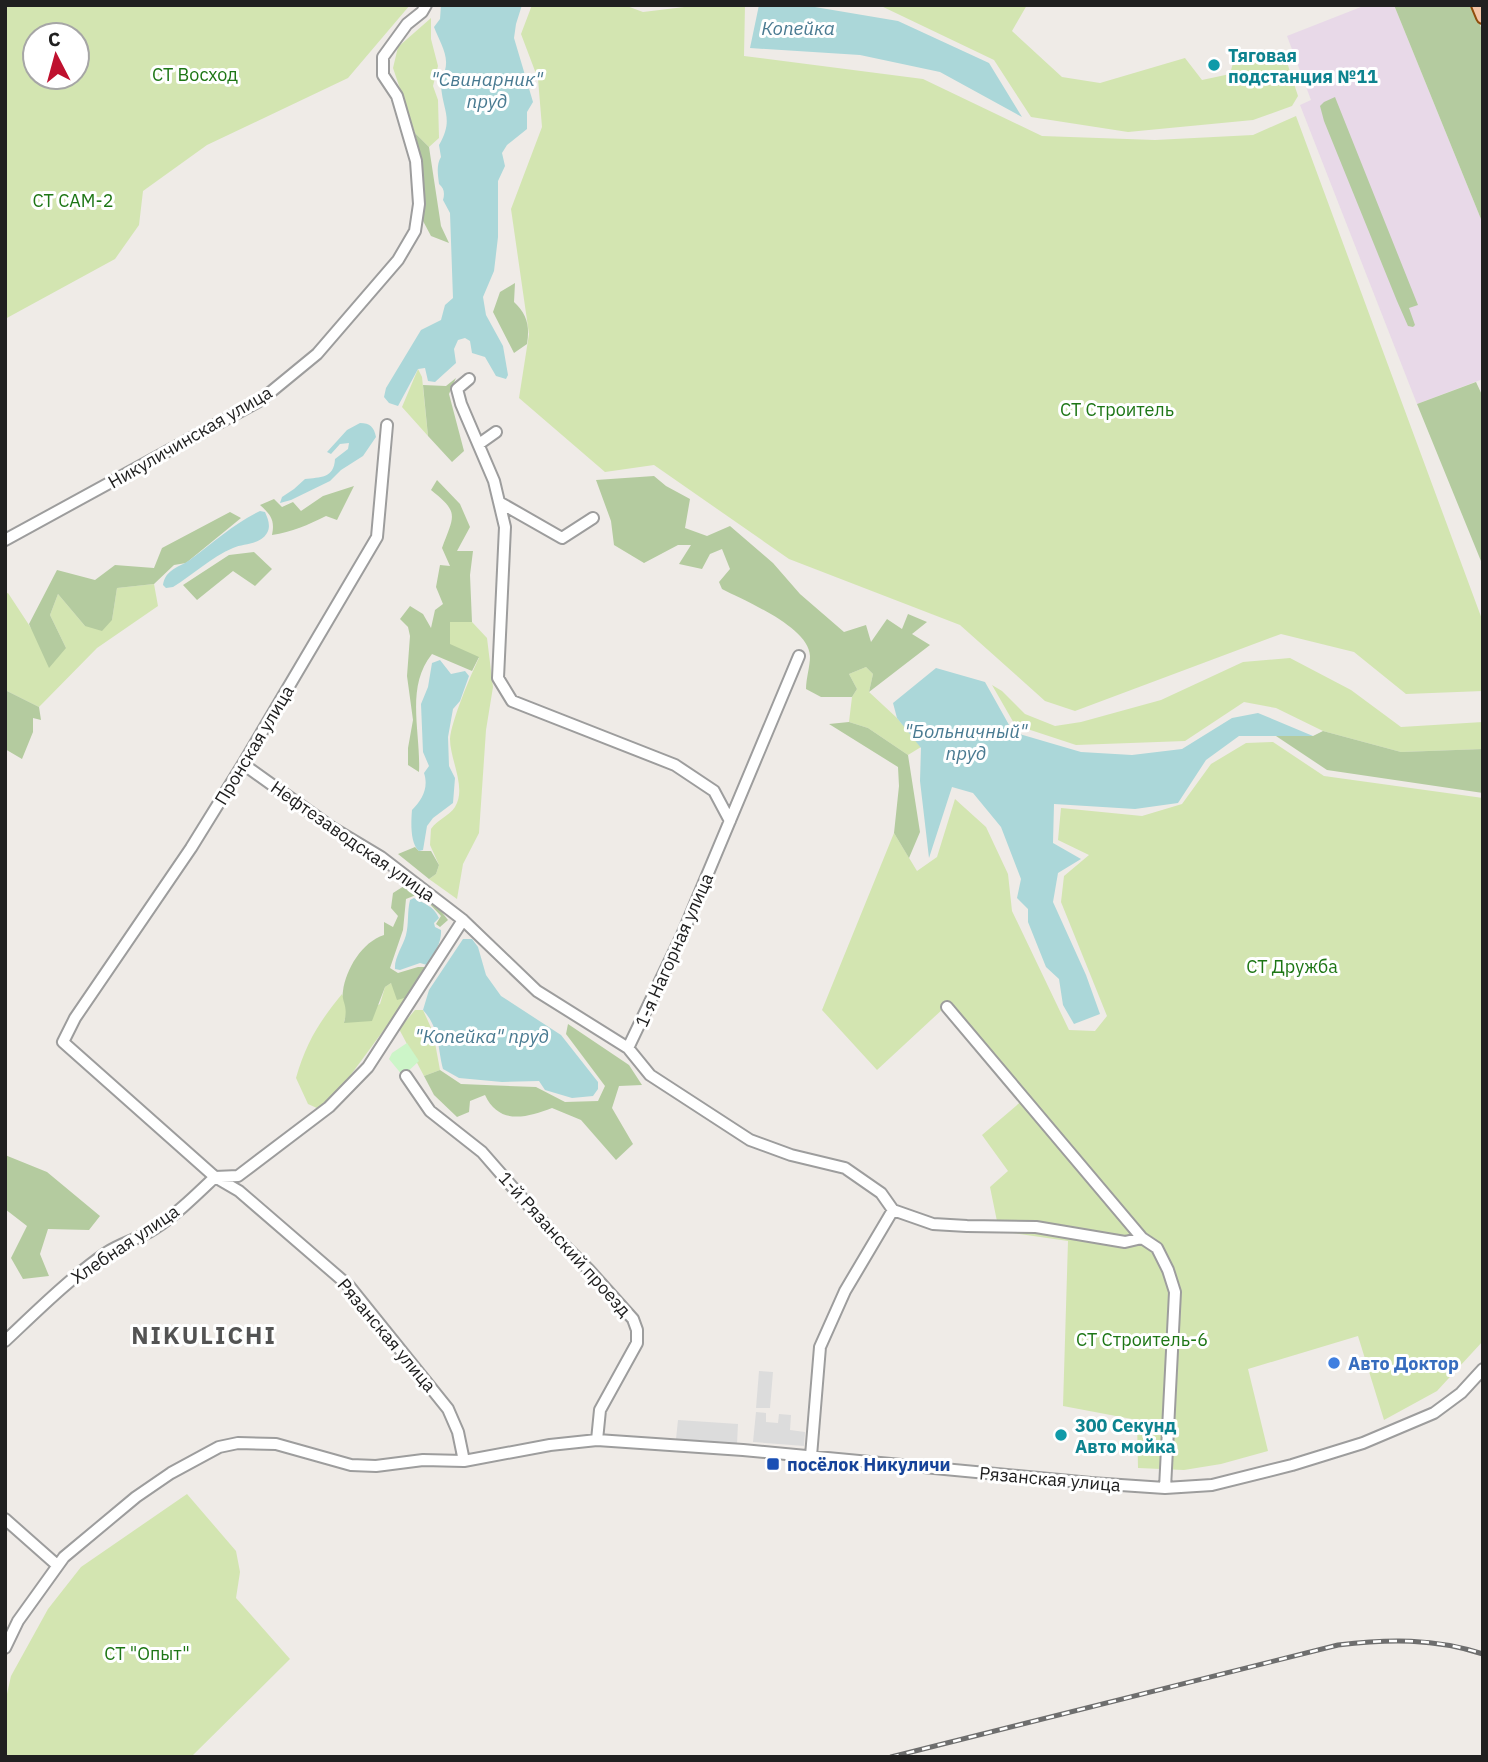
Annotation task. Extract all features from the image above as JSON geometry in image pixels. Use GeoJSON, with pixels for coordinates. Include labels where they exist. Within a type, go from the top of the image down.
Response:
{"type":"FeatureCollection","features":[{"type":"Feature","properties":{"kind":"main road"},"geometry":{"type":"LineString","coordinates":[[1478,5],[1483,18]]}},
{"type":"Feature","properties":{"kind":"street","name":"Никуличинская улица"},"geometry":{"type":"LineString","coordinates":[[5,540],[261,400],[317,355],[398,260],[415,232],[419,204],[416,161],[397,96],[383,75],[383,57],[394,39],[426,5]]}},
{"type":"Feature","properties":{"kind":"street"},"geometry":{"type":"LineString","coordinates":[[469,379],[457,389],[495,481],[505,527],[498,678],[512,701],[675,765],[714,791],[730,821]]}},
{"type":"Feature","properties":{"kind":"street","name":"Пронская улица"},"geometry":{"type":"LineString","coordinates":[[62,1042],[75,1018],[191,848],[377,537],[387,425]]}},
{"type":"Feature","properties":{"kind":"street"},"geometry":{"type":"LineString","coordinates":[[479,444],[496,432]]}},
{"type":"Feature","properties":{"kind":"street"},"geometry":{"type":"LineString","coordinates":[[499,502],[562,538],[593,519]]}},
{"type":"Feature","properties":{"kind":"street","name":"1-я Нагорная улица"},"geometry":{"type":"LineString","coordinates":[[463,920],[537,991],[628,1048],[682,935],[799,656]]}},
{"type":"Feature","properties":{"kind":"street","name":"Нефтезаводская улица"},"geometry":{"type":"LineString","coordinates":[[243,764],[331,827],[381,857],[463,920]]}},
{"type":"Feature","properties":{"kind":"street"},"geometry":{"type":"LineString","coordinates":[[215,1177],[238,1176],[329,1107],[368,1067],[463,920]]}},
{"type":"Feature","properties":{"kind":"street"},"geometry":{"type":"LineString","coordinates":[[947,1007],[1142,1238],[1157,1248],[1168,1270],[1175,1292],[1165,1488]]}},
{"type":"Feature","properties":{"kind":"street","name":"Рязанская улица"},"geometry":{"type":"LineString","coordinates":[[62,1042],[215,1177],[239,1191],[349,1286],[448,1409],[458,1432],[464,1461]]}},
{"type":"Feature","properties":{"kind":"street"},"geometry":{"type":"LineString","coordinates":[[628,1048],[650,1075],[750,1140],[792,1155],[845,1168],[881,1193],[893,1210],[933,1224],[1036,1227],[1125,1242],[1142,1238]]}},
{"type":"Feature","properties":{"kind":"street","name":"1-й Рязанский проезд"},"geometry":{"type":"LineString","coordinates":[[406,1076],[430,1111],[482,1152],[555,1236],[633,1319],[638,1330],[637,1343],[600,1410],[597,1440]]}},
{"type":"Feature","properties":{"kind":"street","name":"Хлебная улица"},"geometry":{"type":"LineString","coordinates":[[5,1341],[87,1267],[109,1251],[152,1231],[176,1214],[215,1177]]}},
{"type":"Feature","properties":{"kind":"street"},"geometry":{"type":"LineString","coordinates":[[811,1457],[820,1347],[845,1291],[893,1210]]}},
{"type":"Feature","properties":{"kind":"street","name":"Рязанская улица"},"geometry":{"type":"LineString","coordinates":[[5,1648],[18,1621],[57,1565],[74,1549],[136,1497],[171,1473],[219,1447],[238,1443],[276,1444],[326,1459],[376,1466],[423,1460],[464,1461],[550,1445],[597,1440],[1165,1488],[1212,1485],[1292,1465],[1363,1443],[1434,1413],[1461,1393],[1483,1369]]}},
{"type":"Feature","properties":{"kind":"street"},"geometry":{"type":"LineString","coordinates":[[5,1519],[57,1565]]}},
{"type":"Feature","properties":{"kind":"shaded area"},"geometry":{"type":"Polygon","coordinates":[[[1366,5],[1394,5],[1483,224],[1483,379],[1417,404],[1300,105],[1311,100],[1287,36],[1366,5]]]}},
{"type":"Feature","properties":{"kind":"shaded area"},"geometry":{"type":"Polygon","coordinates":[[[759,1371],[773,1372],[770,1408],[756,1408],[759,1371]]]}},
{"type":"Feature","properties":{"kind":"shaded area"},"geometry":{"type":"Polygon","coordinates":[[[756,1412],[766,1413],[766,1422],[778,1423],[779,1414],[791,1415],[790,1430],[805,1432],[804,1446],[753,1442],[756,1412]]]}},
{"type":"Feature","properties":{"kind":"shaded area"},"geometry":{"type":"Polygon","coordinates":[[[678,1420],[738,1424],[737,1444],[676,1439],[678,1420]]]}},
{"type":"Feature","properties":{"kind":"green space"},"geometry":{"type":"Polygon","coordinates":[[[5,5],[410,5],[348,78],[207,145],[143,191],[139,225],[115,259],[5,319],[5,5]]]}},
{"type":"Feature","properties":{"kind":"green space","name":"СТ Строитель"},"geometry":{"type":"Polygon","coordinates":[[[532,5],[624,5],[643,12],[701,5],[745,5],[744,56],[923,79],[1042,136],[1155,140],[1253,135],[1296,116],[1483,622],[1483,691],[1406,694],[1354,652],[1281,634],[1075,711],[1045,701],[960,625],[789,559],[654,465],[605,472],[519,398],[529,334],[511,209],[542,127],[538,79],[521,34],[532,5]]]}},
{"type":"Feature","properties":{"kind":"green space"},"geometry":{"type":"Polygon","coordinates":[[[879,5],[1027,5],[1012,31],[1062,77],[1100,83],[1185,58],[1202,80],[1230,74],[1233,63],[1283,50],[1298,96],[1292,106],[1253,120],[1128,132],[1031,117],[994,60],[879,5]]]}},
{"type":"Feature","properties":{"kind":"green space"},"geometry":{"type":"Polygon","coordinates":[[[1394,5],[1473,5],[1483,33],[1483,224],[1394,5]]]}},
{"type":"Feature","properties":{"kind":"green space"},"geometry":{"type":"Polygon","coordinates":[[[431,18],[431,39],[438,66],[433,86],[438,100],[439,138],[429,147],[415,133],[393,68],[398,47],[431,18]]]}},
{"type":"Feature","properties":{"kind":"green space"},"geometry":{"type":"Polygon","coordinates":[[[1335,97],[1418,305],[1409,308],[1415,325],[1413,327],[1408,326],[1397,301],[1324,121],[1320,106],[1335,97]]]}},
{"type":"Feature","properties":{"kind":"green space"},"geometry":{"type":"Polygon","coordinates":[[[415,133],[429,147],[441,226],[449,243],[431,236],[423,221],[423,168],[415,133]]]}},
{"type":"Feature","properties":{"kind":"green space"},"geometry":{"type":"Polygon","coordinates":[[[515,283],[514,302],[525,316],[528,332],[527,344],[514,353],[493,312],[500,292],[515,283]]]}},
{"type":"Feature","properties":{"kind":"green space"},"geometry":{"type":"Polygon","coordinates":[[[418,369],[422,377],[428,436],[402,407],[418,369]]]}},
{"type":"Feature","properties":{"kind":"green space"},"geometry":{"type":"Polygon","coordinates":[[[456,378],[449,394],[464,451],[452,462],[428,436],[423,385],[446,386],[456,378]]]}},
{"type":"Feature","properties":{"kind":"green space"},"geometry":{"type":"Polygon","coordinates":[[[1476,382],[1483,397],[1483,566],[1417,404],[1476,382]]]}},
{"type":"Feature","properties":{"kind":"green space"},"geometry":{"type":"Polygon","coordinates":[[[654,476],[690,499],[685,528],[707,536],[730,526],[773,563],[800,594],[844,632],[866,625],[871,642],[887,619],[902,629],[908,614],[927,622],[912,634],[930,645],[869,692],[873,674],[866,667],[849,674],[857,689],[852,697],[821,697],[806,689],[810,656],[807,645],[788,625],[722,589],[719,582],[730,569],[722,549],[710,554],[702,569],[679,564],[691,545],[678,545],[644,563],[614,545],[611,521],[596,480],[654,476]]]}},
{"type":"Feature","properties":{"kind":"green space"},"geometry":{"type":"Polygon","coordinates":[[[437,480],[460,504],[470,527],[457,551],[473,551],[470,575],[472,622],[450,622],[450,644],[479,657],[472,671],[432,654],[424,667],[419,681],[416,711],[419,772],[408,765],[413,720],[407,676],[410,636],[408,627],[400,619],[410,606],[423,614],[431,628],[435,610],[443,604],[436,587],[440,565],[450,566],[442,548],[452,515],[447,504],[431,490],[437,480]]]}},
{"type":"Feature","properties":{"kind":"green space"},"geometry":{"type":"Polygon","coordinates":[[[354,486],[337,520],[326,516],[279,534],[272,535],[271,518],[260,505],[274,499],[282,507],[293,502],[301,511],[323,496],[354,486]]]}},
{"type":"Feature","properties":{"kind":"green space"},"geometry":{"type":"Polygon","coordinates":[[[230,512],[241,518],[186,563],[174,565],[154,584],[117,588],[112,620],[102,631],[85,626],[58,594],[50,615],[66,648],[49,668],[29,624],[57,570],[95,580],[115,565],[154,568],[162,548],[230,512]]]}},
{"type":"Feature","properties":{"kind":"green space"},"geometry":{"type":"Polygon","coordinates":[[[254,552],[272,569],[255,586],[233,571],[197,600],[183,585],[229,555],[254,552]]]}},
{"type":"Feature","properties":{"kind":"green space"},"geometry":{"type":"Polygon","coordinates":[[[154,584],[158,606],[97,648],[39,707],[5,690],[5,594],[8,593],[31,628],[66,648],[50,615],[58,594],[85,626],[112,620],[117,588],[154,584]]]}},
{"type":"Feature","properties":{"kind":"green space"},"geometry":{"type":"Polygon","coordinates":[[[450,622],[472,622],[487,638],[493,687],[486,730],[479,833],[463,864],[457,899],[429,879],[436,874],[439,865],[430,845],[431,829],[455,807],[458,799],[459,783],[451,747],[451,731],[479,658],[450,645],[450,622]]]}},
{"type":"Feature","properties":{"kind":"green space"},"geometry":{"type":"Polygon","coordinates":[[[1290,658],[1351,690],[1401,727],[1483,722],[1483,749],[1401,752],[1323,731],[1276,708],[1244,702],[1185,741],[1076,745],[1015,725],[992,685],[1025,714],[1055,726],[1081,722],[1161,700],[1243,662],[1290,658]]]}},
{"type":"Feature","properties":{"kind":"green space"},"geometry":{"type":"Polygon","coordinates":[[[866,667],[873,674],[869,692],[897,718],[921,747],[908,755],[868,728],[849,722],[852,697],[857,689],[849,674],[866,667]]]}},
{"type":"Feature","properties":{"kind":"green space"},"geometry":{"type":"Polygon","coordinates":[[[5,690],[39,707],[41,720],[33,718],[33,732],[22,759],[5,749],[5,690]]]}},
{"type":"Feature","properties":{"kind":"green space"},"geometry":{"type":"Polygon","coordinates":[[[849,722],[868,728],[908,755],[920,832],[909,858],[894,833],[899,786],[898,767],[829,724],[849,722]]]}},
{"type":"Feature","properties":{"kind":"green space"},"geometry":{"type":"Polygon","coordinates":[[[1323,731],[1401,752],[1483,749],[1483,793],[1327,770],[1276,736],[1313,736],[1323,731]]]}},
{"type":"Feature","properties":{"kind":"green space","name":"СТ Дружба"},"geometry":{"type":"Polygon","coordinates":[[[1273,742],[1324,776],[1483,798],[1483,1341],[1437,1391],[1384,1420],[1358,1336],[1248,1369],[1268,1451],[1221,1464],[1184,1470],[1138,1468],[1137,1420],[1063,1406],[1068,1241],[999,1231],[990,1187],[1008,1171],[982,1135],[1024,1099],[945,1007],[877,1070],[822,1010],[894,833],[917,871],[937,857],[955,799],[986,827],[1008,874],[1012,911],[1069,1030],[1095,1031],[1107,1016],[1061,902],[1064,876],[1089,855],[1058,840],[1061,808],[1142,816],[1182,804],[1211,764],[1246,743],[1273,742]]]}},
{"type":"Feature","properties":{"kind":"green space"},"geometry":{"type":"Polygon","coordinates":[[[415,847],[419,851],[431,851],[439,865],[436,874],[429,879],[398,854],[415,847]]]}},
{"type":"Feature","properties":{"kind":"green space"},"geometry":{"type":"Polygon","coordinates":[[[404,886],[433,901],[448,920],[440,927],[436,924],[441,916],[428,902],[416,895],[406,899],[403,930],[390,968],[398,973],[425,967],[408,997],[397,1000],[391,983],[385,987],[372,1021],[344,1023],[346,1012],[343,995],[351,965],[362,950],[384,935],[384,922],[393,927],[398,916],[391,908],[393,893],[404,886]]]}},
{"type":"Feature","properties":{"kind":"green space"},"geometry":{"type":"Polygon","coordinates":[[[391,983],[408,997],[350,1076],[319,1109],[308,1104],[296,1078],[309,1043],[327,1014],[342,994],[348,1009],[344,1022],[380,1004],[385,987],[391,983]]]}},
{"type":"Feature","properties":{"kind":"green space"},"geometry":{"type":"Polygon","coordinates":[[[415,1010],[423,1010],[433,1032],[440,1070],[424,1076],[399,1029],[415,1010]]]}},
{"type":"Feature","properties":{"kind":"green space"},"geometry":{"type":"Polygon","coordinates":[[[568,1024],[629,1065],[642,1085],[619,1086],[612,1108],[633,1144],[616,1160],[581,1120],[552,1108],[523,1116],[505,1115],[491,1105],[485,1095],[470,1101],[469,1112],[457,1117],[434,1095],[424,1076],[440,1070],[461,1084],[536,1087],[565,1102],[598,1101],[605,1086],[566,1034],[568,1024]]]}},
{"type":"Feature","properties":{"kind":"green space"},"geometry":{"type":"Polygon","coordinates":[[[407,1043],[419,1061],[403,1076],[389,1059],[392,1053],[407,1043]]]}},
{"type":"Feature","properties":{"kind":"green space"},"geometry":{"type":"Polygon","coordinates":[[[5,1155],[47,1172],[100,1216],[89,1230],[48,1229],[40,1254],[49,1276],[23,1279],[11,1258],[27,1226],[5,1209],[5,1155]]]}},
{"type":"Feature","properties":{"kind":"green space","name":"СТ \"Опыт\""},"geometry":{"type":"Polygon","coordinates":[[[187,1494],[236,1551],[240,1572],[236,1598],[290,1659],[191,1757],[5,1757],[5,1703],[11,1676],[48,1609],[81,1567],[187,1494]]]}},
{"type":"Feature","properties":{"kind":"water","name":"\"Свинарник\" пруд"},"geometry":{"type":"Polygon","coordinates":[[[441,5],[522,5],[514,38],[533,102],[527,112],[527,129],[507,145],[502,153],[505,166],[498,181],[498,237],[494,271],[483,297],[486,315],[503,346],[508,375],[506,379],[496,376],[485,357],[472,353],[470,341],[465,338],[458,340],[454,349],[456,363],[435,382],[428,381],[425,368],[418,369],[398,406],[389,403],[384,397],[386,388],[421,330],[441,320],[445,305],[453,298],[450,213],[443,200],[444,191],[439,184],[438,174],[441,157],[439,145],[447,122],[441,83],[446,59],[434,27],[440,19],[441,5]]]}},
{"type":"Feature","properties":{"kind":"water","name":"Копейка"},"geometry":{"type":"Polygon","coordinates":[[[759,5],[803,5],[898,21],[989,63],[1022,117],[940,72],[860,55],[750,48],[759,5]]]}},
{"type":"Feature","properties":{"kind":"water"},"geometry":{"type":"Polygon","coordinates":[[[360,423],[371,426],[376,437],[363,456],[341,470],[330,481],[280,503],[282,497],[305,479],[329,474],[335,459],[348,449],[349,443],[340,444],[331,454],[327,452],[347,430],[360,423]]]}},
{"type":"Feature","properties":{"kind":"water"},"geometry":{"type":"Polygon","coordinates":[[[260,511],[265,512],[269,522],[264,537],[225,552],[173,587],[166,588],[163,585],[165,577],[171,571],[260,511]]]}},
{"type":"Feature","properties":{"kind":"water"},"geometry":{"type":"Polygon","coordinates":[[[440,660],[451,674],[465,671],[469,676],[460,701],[453,709],[448,737],[449,766],[455,778],[453,803],[427,826],[423,850],[419,851],[413,838],[412,810],[424,793],[424,773],[429,766],[423,752],[421,704],[428,687],[432,663],[440,660]]]}},
{"type":"Feature","properties":{"kind":"water","name":"\"Больничный\" пруд"},"geometry":{"type":"Polygon","coordinates":[[[936,668],[985,682],[1013,732],[1081,752],[1132,755],[1182,749],[1232,718],[1258,713],[1313,736],[1239,736],[1206,760],[1178,803],[1135,809],[1054,804],[1053,843],[1081,859],[1058,873],[1053,902],[1086,975],[1100,1014],[1074,1024],[1063,1005],[1059,979],[1046,967],[1028,922],[1028,909],[1017,898],[1021,879],[1001,827],[973,793],[952,787],[929,858],[920,781],[921,748],[897,718],[893,703],[936,668]]]}},
{"type":"Feature","properties":{"kind":"water"},"geometry":{"type":"Polygon","coordinates":[[[414,898],[428,905],[437,914],[439,918],[434,923],[435,927],[441,930],[440,939],[427,965],[420,963],[400,970],[395,969],[407,931],[410,900],[414,898]]]}},
{"type":"Feature","properties":{"kind":"water","name":"\"Копейка\" пруд"},"geometry":{"type":"Polygon","coordinates":[[[463,939],[472,939],[478,947],[486,975],[501,996],[561,1035],[598,1082],[598,1089],[593,1096],[572,1098],[545,1090],[539,1081],[502,1082],[459,1078],[443,1069],[435,1031],[423,1010],[429,990],[463,939]]]}},
{"type":"Feature","properties":{"kind":"railway"},"geometry":{"type":"LineString","coordinates":[[891,1757],[1338,1645],[1411,1641],[1447,1645],[1483,1654]]}},
{"type":"Feature","properties":{"kind":"place","name":"Тяговая подстанция №11"},"geometry":{"type":"Point","coordinates":[1214,65]}},
{"type":"Feature","properties":{"kind":"place","name":"Авто Доктор"},"geometry":{"type":"Point","coordinates":[1334,1363]}},
{"type":"Feature","properties":{"kind":"place","name":"300 Секунд Авто мойка"},"geometry":{"type":"Point","coordinates":[1061,1435]}},
{"type":"Feature","properties":{"kind":"place","name":"посёлок Никуличи"},"geometry":{"type":"Point","coordinates":[773,1464]}},
{"type":"Feature","properties":{"kind":"district","name":"NIKULICHI"},"geometry":{"type":"Point","coordinates":[204,1335]}},
{"type":"Feature","properties":{"kind":"park label","name":"СТ Восход"},"geometry":{"type":"Point","coordinates":[195,74]}},
{"type":"Feature","properties":{"kind":"park label","name":"СТ САМ-2"},"geometry":{"type":"Point","coordinates":[73,200]}},
{"type":"Feature","properties":{"kind":"park label","name":"СТ Строитель-6"},"geometry":{"type":"Point","coordinates":[1142,1339]}}]}
